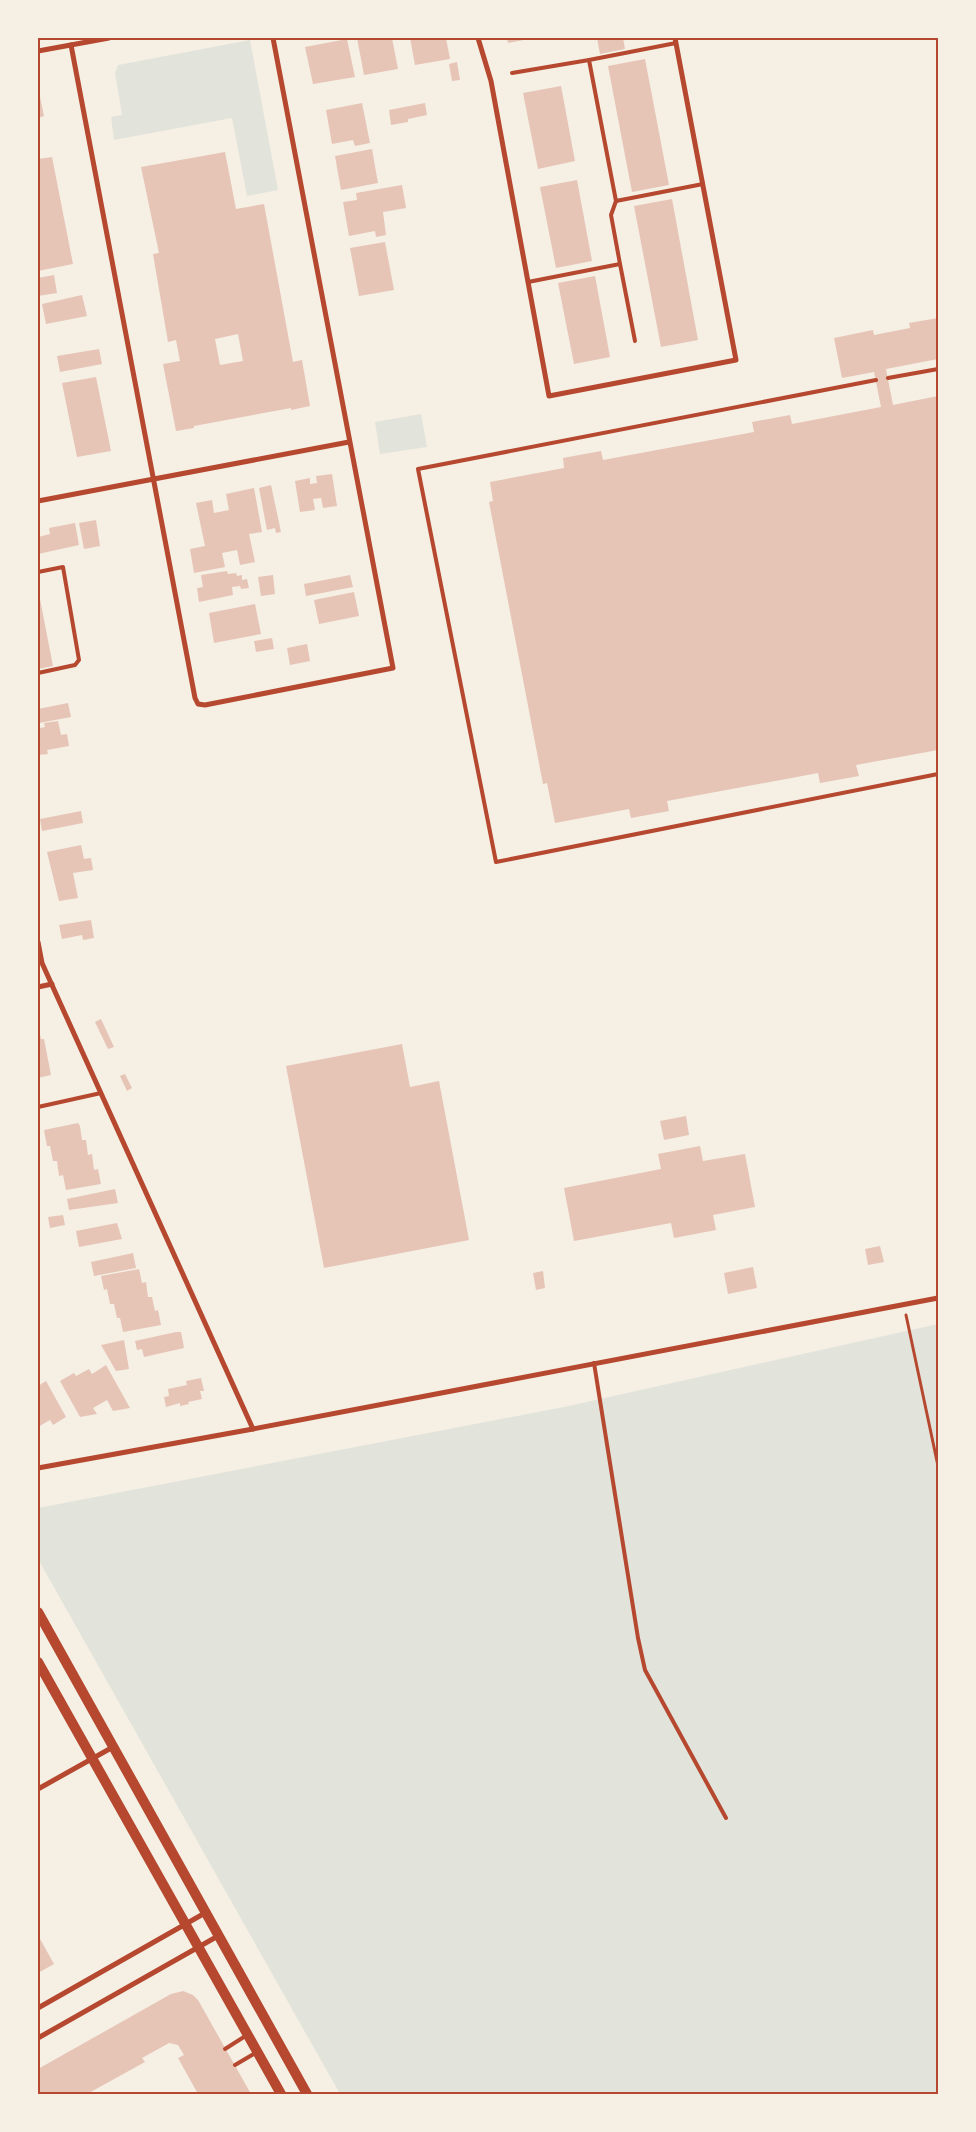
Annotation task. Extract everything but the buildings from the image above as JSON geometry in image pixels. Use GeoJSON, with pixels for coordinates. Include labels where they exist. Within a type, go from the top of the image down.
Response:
{"type":"FeatureCollection","features":[{"type":"Feature","properties":{"kind":"main road"},"geometry":{"type":"LineString","coordinates":[[38,1612],[307,2094]]}},
{"type":"Feature","properties":{"kind":"main road"},"geometry":{"type":"LineString","coordinates":[[38,1662],[281,2094]]}},
{"type":"Feature","properties":{"kind":"street"},"geometry":{"type":"LineString","coordinates":[[38,51],[109,38]]}},
{"type":"Feature","properties":{"kind":"street"},"geometry":{"type":"LineString","coordinates":[[71,45],[195,698],[198,704],[205,705],[393,668],[273,38]]}},
{"type":"Feature","properties":{"kind":"street"},"geometry":{"type":"LineString","coordinates":[[478,38],[491,81],[549,396],[736,360],[675,40]]}},
{"type":"Feature","properties":{"kind":"street"},"geometry":{"type":"LineString","coordinates":[[38,501],[349,442]]}},
{"type":"Feature","properties":{"kind":"street"},"geometry":{"type":"LineString","coordinates":[[38,942],[42,963],[253,1429]]}},
{"type":"Feature","properties":{"kind":"street"},"geometry":{"type":"LineString","coordinates":[[38,987],[52,984]]}},
{"type":"Feature","properties":{"kind":"street"},"geometry":{"type":"LineString","coordinates":[[38,1468],[253,1429],[938,1298]]}},
{"type":"Feature","properties":{"kind":"street"},"geometry":{"type":"LineString","coordinates":[[38,1789],[114,1746]]}},
{"type":"Feature","properties":{"kind":"street"},"geometry":{"type":"LineString","coordinates":[[38,2008],[205,1914]]}},
{"type":"Feature","properties":{"kind":"street"},"geometry":{"type":"LineString","coordinates":[[38,2038],[218,1936]]}},
{"type":"Feature","properties":{"kind":"lane"},"geometry":{"type":"LineString","coordinates":[[512,73],[589,60],[675,40]]}},
{"type":"Feature","properties":{"kind":"lane"},"geometry":{"type":"LineString","coordinates":[[589,60],[616,201],[611,215],[635,341]]}},
{"type":"Feature","properties":{"kind":"lane"},"geometry":{"type":"LineString","coordinates":[[616,201],[703,184]]}},
{"type":"Feature","properties":{"kind":"lane"},"geometry":{"type":"LineString","coordinates":[[528,282],[620,264]]}},
{"type":"Feature","properties":{"kind":"lane"},"geometry":{"type":"LineString","coordinates":[[888,378],[938,369]]}},
{"type":"Feature","properties":{"kind":"lane"},"geometry":{"type":"LineString","coordinates":[[876,380],[418,469],[496,862],[938,774]]}},
{"type":"Feature","properties":{"kind":"lane"},"geometry":{"type":"LineString","coordinates":[[38,572],[63,567],[78,660],[75,665],[38,673]]}},
{"type":"Feature","properties":{"kind":"lane"},"geometry":{"type":"LineString","coordinates":[[38,1106],[102,1093]]}},
{"type":"Feature","properties":{"kind":"lane"},"geometry":{"type":"LineString","coordinates":[[594,1364],[638,1638],[646,1670],[726,1818]]}},
{"type":"Feature","properties":{"kind":"lane"},"geometry":{"type":"LineString","coordinates":[[225,2049],[247,2036]]}},
{"type":"Feature","properties":{"kind":"lane"},"geometry":{"type":"LineString","coordinates":[[235,2065],[257,2052]]}},
{"type":"Feature","properties":{"kind":"path"},"geometry":{"type":"LineString","coordinates":[[903,1304],[938,1466]]}},
{"type":"Feature","properties":{"kind":"shaded area"},"geometry":{"type":"Polygon","coordinates":[[[250,40],[278,190],[247,196],[232,118],[114,140],[111,117],[122,115],[115,73],[118,65],[250,40]]]}},
{"type":"Feature","properties":{"kind":"shaded area"},"geometry":{"type":"Polygon","coordinates":[[[421,414],[427,447],[380,454],[375,422],[421,414]]]}},
{"type":"Feature","properties":{"kind":"shaded area"},"geometry":{"type":"Polygon","coordinates":[[[938,1324],[938,2094],[340,2094],[38,1559],[38,1508],[564,1407],[938,1324]]]}}]}
